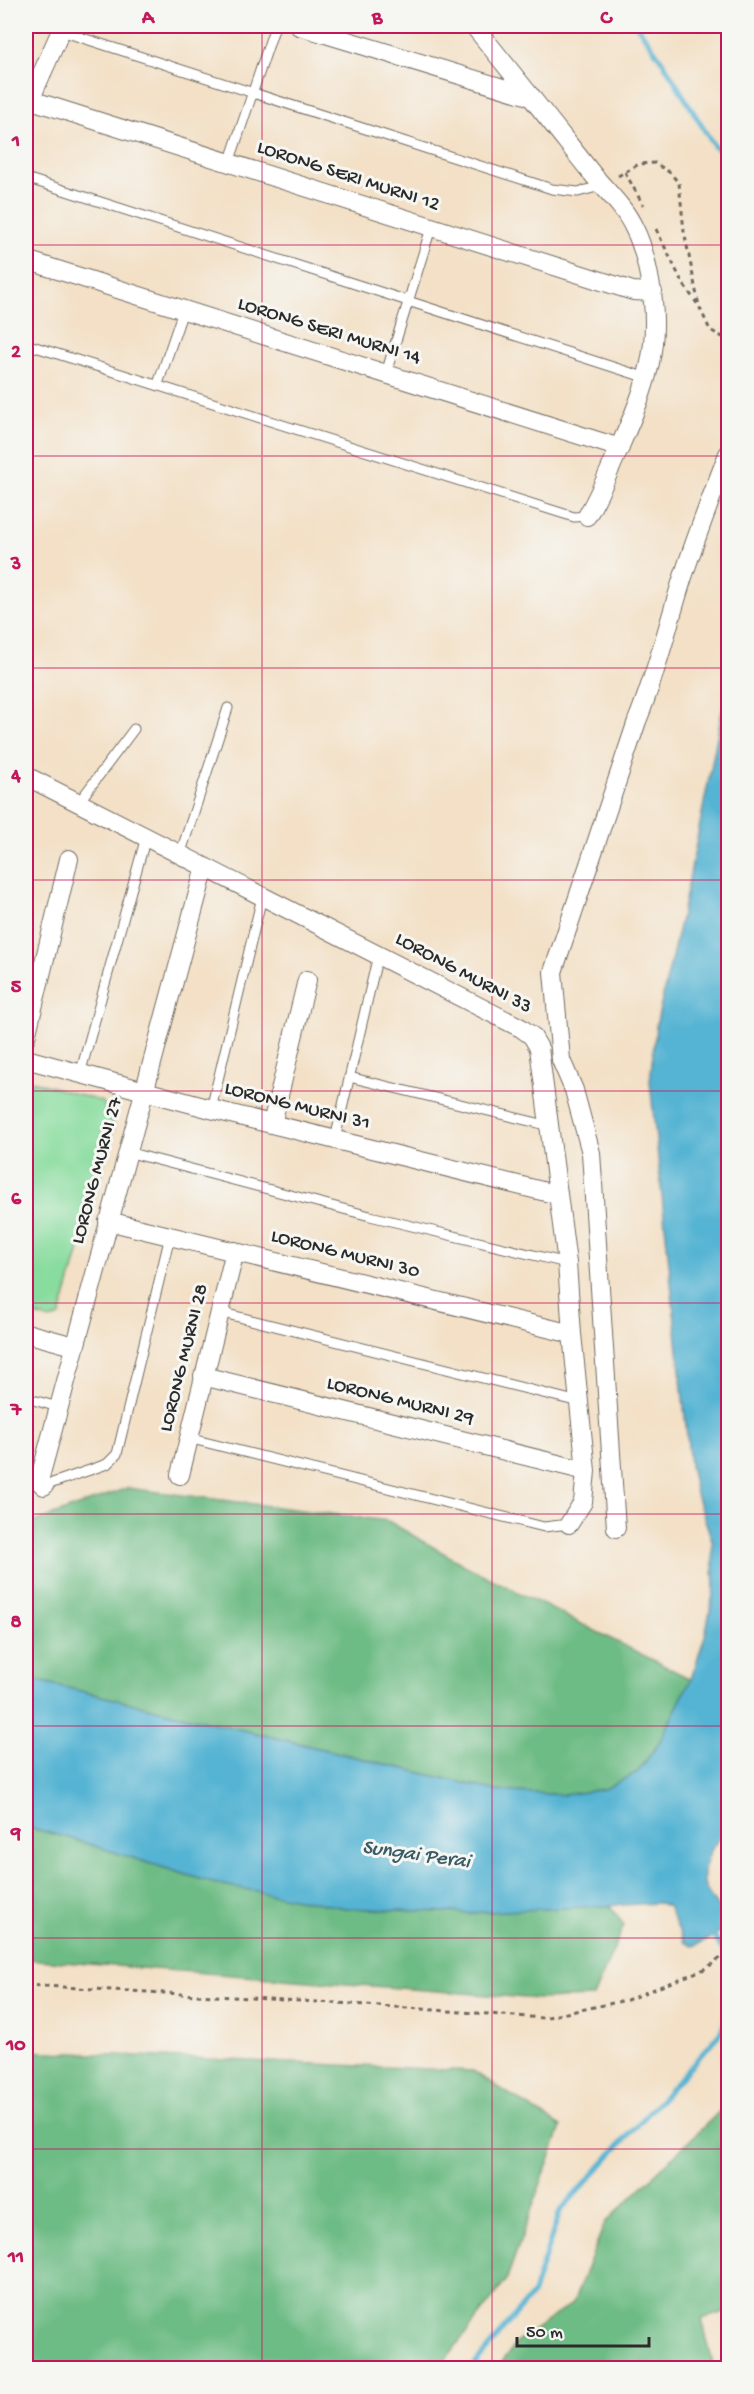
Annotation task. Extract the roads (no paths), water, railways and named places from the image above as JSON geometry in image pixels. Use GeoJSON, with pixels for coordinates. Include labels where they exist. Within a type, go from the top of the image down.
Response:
{"type":"FeatureCollection","features":[{"type":"Feature","properties":{"kind":"street"},"geometry":{"type":"LineString","coordinates":[[298,26],[532,97]]}},
{"type":"Feature","properties":{"kind":"street"},"geometry":{"type":"LineString","coordinates":[[474,26],[601,186],[626,213],[646,259],[653,292],[656,327],[653,354],[647,378],[620,448],[587,516]]}},
{"type":"Feature","properties":{"kind":"street"},"geometry":{"type":"LineString","coordinates":[[28,105],[62,28]]}},
{"type":"Feature","properties":{"kind":"street","name":"LORONG SERI MURNI 12"},"geometry":{"type":"LineString","coordinates":[[28,105],[229,163],[633,291],[653,292]]}},
{"type":"Feature","properties":{"kind":"street","name":"LORONG SERI MURNI 14"},"geometry":{"type":"LineString","coordinates":[[26,260],[620,448]]}},
{"type":"Feature","properties":{"kind":"street"},"geometry":{"type":"LineString","coordinates":[[616,1528],[591,1153],[574,1090],[561,1060],[553,972],[637,722],[652,684],[682,580],[706,509],[729,454]]}},
{"type":"Feature","properties":{"kind":"street","name":"LORONG MURNI 33"},"geometry":{"type":"LineString","coordinates":[[26,780],[78,802],[532,1036],[539,1048],[550,1126],[567,1263],[586,1471],[583,1502],[569,1524]]}},
{"type":"Feature","properties":{"kind":"street"},"geometry":{"type":"LineString","coordinates":[[26,1037],[69,860]]}},
{"type":"Feature","properties":{"kind":"street","name":"LORONG MURNI 27"},"geometry":{"type":"LineString","coordinates":[[44,1486],[39,1481],[58,1407],[205,867]]}},
{"type":"Feature","properties":{"kind":"street"},"geometry":{"type":"LineString","coordinates":[[272,1124],[307,980]]}},
{"type":"Feature","properties":{"kind":"street","name":"LORONG MURNI 31"},"geometry":{"type":"LineString","coordinates":[[26,1059],[143,1092],[558,1195]]}},
{"type":"Feature","properties":{"kind":"street","name":"LORONG MURNI 30"},"geometry":{"type":"LineString","coordinates":[[108,1221],[572,1334]]}},
{"type":"Feature","properties":{"kind":"street","name":"LORONG MURNI 28"},"geometry":{"type":"LineString","coordinates":[[180,1475],[235,1251]]}},
{"type":"Feature","properties":{"kind":"street"},"geometry":{"type":"LineString","coordinates":[[26,1333],[74,1346]]}},
{"type":"Feature","properties":{"kind":"street","name":"LORONG MURNI 29"},"geometry":{"type":"LineString","coordinates":[[203,1376],[586,1471]]}},
{"type":"Feature","properties":{"kind":"lane"},"geometry":{"type":"LineString","coordinates":[[229,163],[275,26]]}},
{"type":"Feature","properties":{"kind":"lane"},"geometry":{"type":"LineString","coordinates":[[62,28],[552,189],[578,192],[601,186]]}},
{"type":"Feature","properties":{"kind":"lane"},"geometry":{"type":"LineString","coordinates":[[26,178],[647,378]]}},
{"type":"Feature","properties":{"kind":"lane"},"geometry":{"type":"LineString","coordinates":[[386,373],[431,228]]}},
{"type":"Feature","properties":{"kind":"lane"},"geometry":{"type":"LineString","coordinates":[[158,384],[183,310]]}},
{"type":"Feature","properties":{"kind":"lane"},"geometry":{"type":"LineString","coordinates":[[26,344],[574,517],[587,516]]}},
{"type":"Feature","properties":{"kind":"lane"},"geometry":{"type":"LineString","coordinates":[[180,855],[228,708]]}},
{"type":"Feature","properties":{"kind":"lane"},"geometry":{"type":"LineString","coordinates":[[78,802],[134,729]]}},
{"type":"Feature","properties":{"kind":"lane"},"geometry":{"type":"LineString","coordinates":[[80,1074],[146,837]]}},
{"type":"Feature","properties":{"kind":"lane"},"geometry":{"type":"LineString","coordinates":[[211,1109],[262,897]]}},
{"type":"Feature","properties":{"kind":"lane"},"geometry":{"type":"LineString","coordinates":[[335,1140],[378,955]]}},
{"type":"Feature","properties":{"kind":"lane"},"geometry":{"type":"LineString","coordinates":[[349,1077],[550,1126]]}},
{"type":"Feature","properties":{"kind":"lane"},"geometry":{"type":"LineString","coordinates":[[127,1152],[370,1216],[567,1263]]}},
{"type":"Feature","properties":{"kind":"lane"},"geometry":{"type":"LineString","coordinates":[[44,1486],[107,1464],[117,1454],[170,1236]]}},
{"type":"Feature","properties":{"kind":"lane"},"geometry":{"type":"LineString","coordinates":[[219,1312],[579,1402]]}},
{"type":"Feature","properties":{"kind":"lane"},"geometry":{"type":"LineString","coordinates":[[26,1398],[58,1407]]}},
{"type":"Feature","properties":{"kind":"lane"},"geometry":{"type":"LineString","coordinates":[[188,1438],[544,1527],[569,1524]]}},
{"type":"Feature","properties":{"kind":"water","name":"Sungai Perai"},"geometry":{"type":"Polygon","coordinates":[[[728,682],[728,1825],[710,1852],[704,1875],[706,1889],[723,1916],[723,1928],[717,1934],[692,1946],[684,1942],[668,1906],[659,1903],[468,1913],[346,1908],[213,1883],[66,1837],[26,1827],[26,1678],[497,1791],[564,1795],[605,1789],[638,1772],[659,1743],[691,1679],[705,1636],[714,1590],[712,1540],[696,1494],[690,1465],[650,1081],[656,1026],[684,905],[728,682]]]}},
{"type":"Feature","properties":{"kind":"waterway"},"geometry":{"type":"LineString","coordinates":[[637,26],[663,62],[714,146],[728,156]]}},
{"type":"Feature","properties":{"kind":"waterway"},"geometry":{"type":"LineString","coordinates":[[711,1930],[728,1960]]}},
{"type":"Feature","properties":{"kind":"waterway"},"geometry":{"type":"LineString","coordinates":[[472,2368],[533,2293],[560,2211],[719,2035],[728,2016]]}}]}
